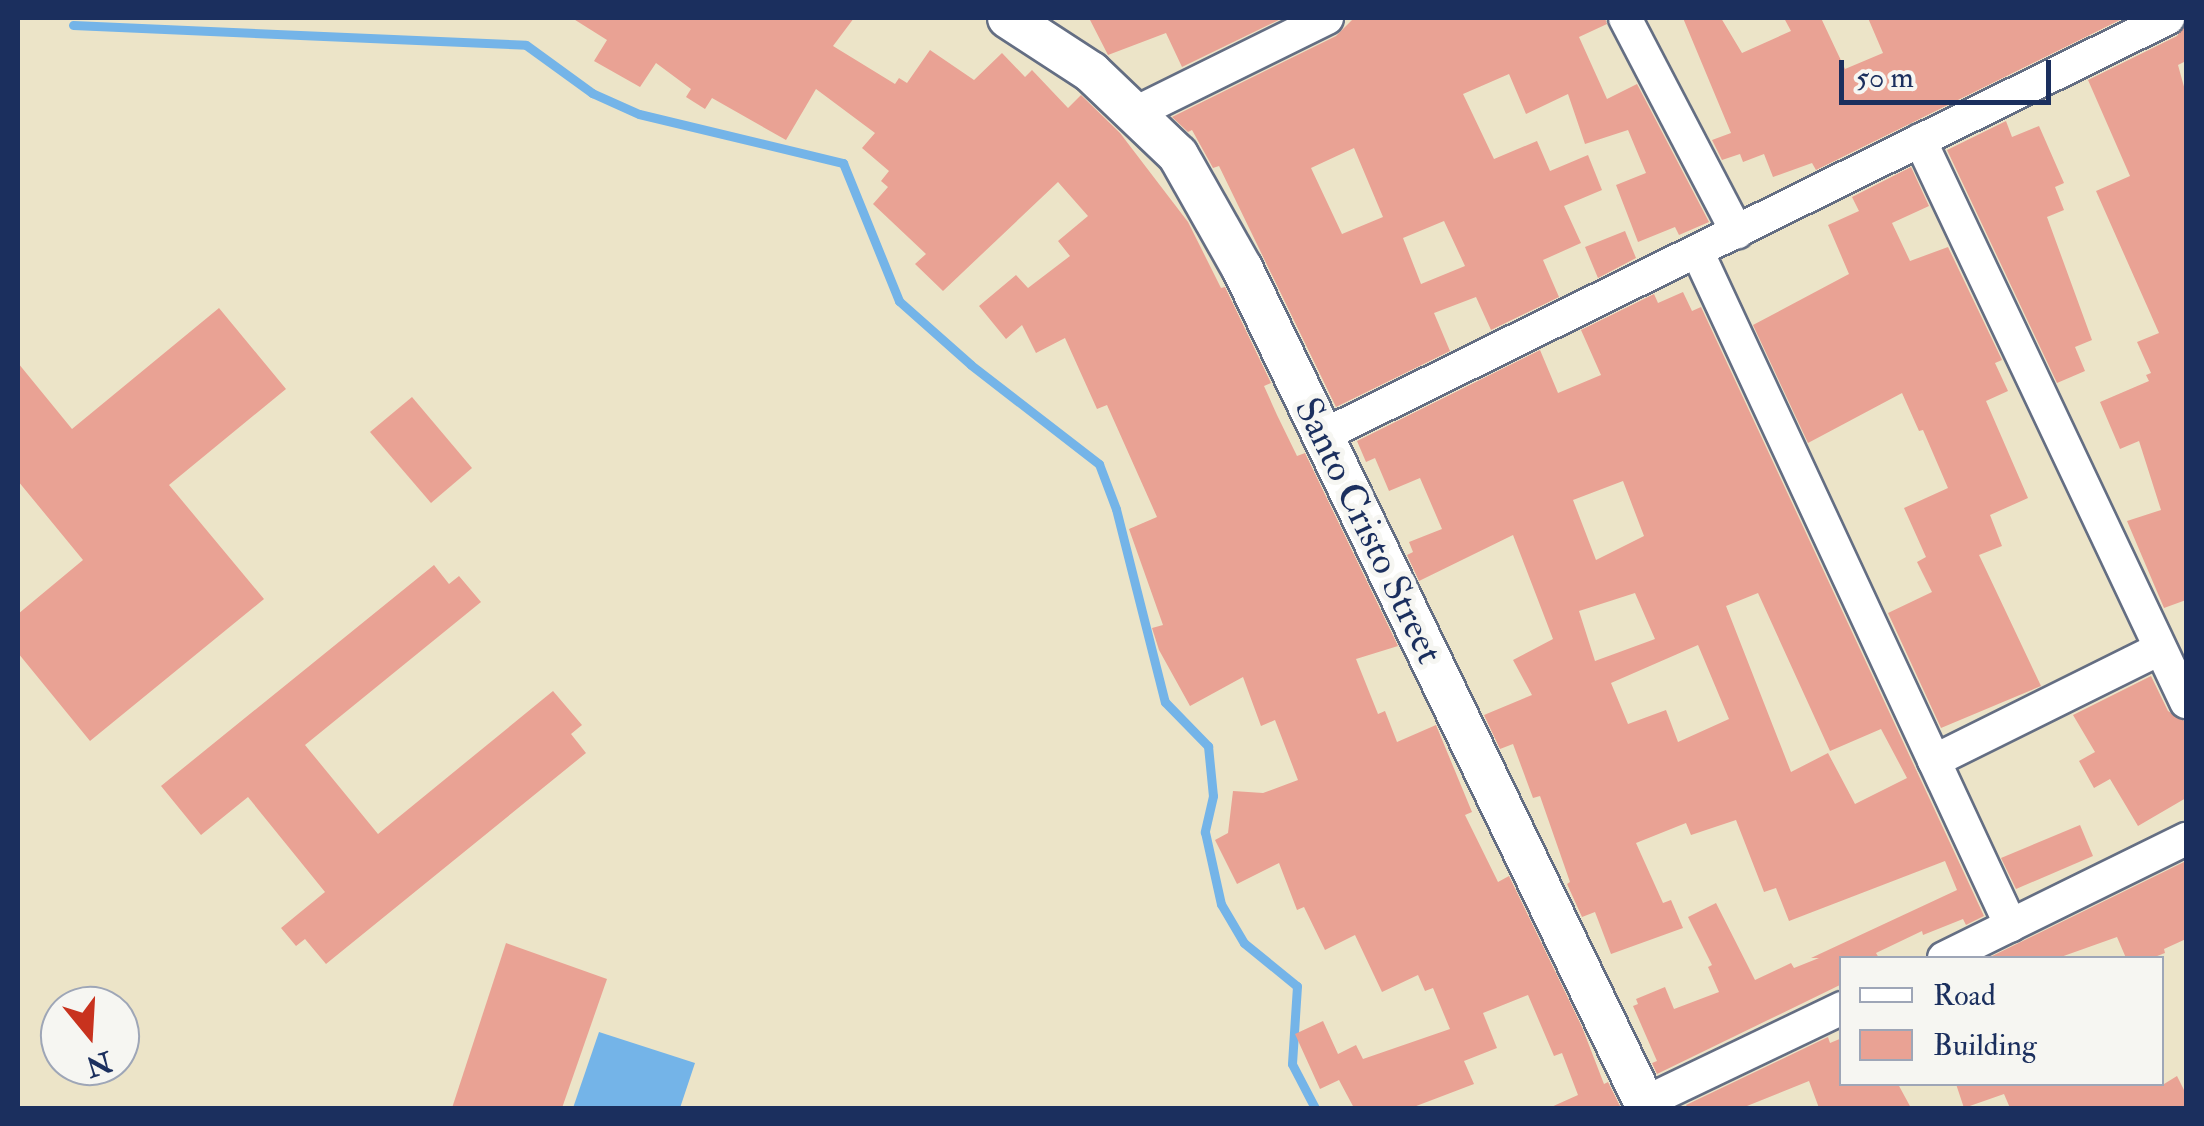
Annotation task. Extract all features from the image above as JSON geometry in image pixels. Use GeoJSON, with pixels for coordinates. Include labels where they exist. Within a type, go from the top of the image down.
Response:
{"type":"FeatureCollection","features":[{"type":"Feature","properties":{"kind":"street","name":"Santo Cristo Street"},"geometry":{"type":"LineString","coordinates":[[1008,18],[1091,72],[1178,155],[1242,268],[1646,1106]]}},
{"type":"Feature","properties":{"kind":"street"},"geometry":{"type":"LineString","coordinates":[[1137,112],[1328,18]]}},
{"type":"Feature","properties":{"kind":"street"},"geometry":{"type":"LineString","coordinates":[[1625,18],[1736,232]]}},
{"type":"Feature","properties":{"kind":"street"},"geometry":{"type":"LineString","coordinates":[[1322,436],[2168,18]]}},
{"type":"Feature","properties":{"kind":"street"},"geometry":{"type":"LineString","coordinates":[[1920,140],[2186,702]]}},
{"type":"Feature","properties":{"kind":"street"},"geometry":{"type":"LineString","coordinates":[[1698,251],[2011,926]]}},
{"type":"Feature","properties":{"kind":"street"},"geometry":{"type":"LineString","coordinates":[[1934,761],[2160,649]]}},
{"type":"Feature","properties":{"kind":"street"},"geometry":{"type":"LineString","coordinates":[[1948,956],[2186,839]]}},
{"type":"Feature","properties":{"kind":"street"},"geometry":{"type":"LineString","coordinates":[[1646,1106],[1839,1010]]}},
{"type":"Feature","properties":{"kind":"water"},"geometry":{"type":"Polygon","coordinates":[[[599,1032],[695,1063],[680,1108],[573,1108],[599,1032]]]}},
{"type":"Feature","properties":{"kind":"building"},"geometry":{"type":"Polygon","coordinates":[[[572,18],[854,18],[833,46],[895,84],[899,78],[907,83],[930,50],[974,80],[1002,53],[1025,77],[1032,70],[1068,108],[1081,95],[1120,133],[1188,222],[1221,288],[1225,287],[1271,383],[1264,386],[1277,415],[1297,456],[1305,453],[1398,646],[1356,659],[1378,714],[1385,711],[1397,742],[1436,725],[1472,812],[1465,815],[1498,882],[1509,876],[1582,1027],[1604,1084],[1608,1082],[1621,1108],[1549,1108],[1578,1095],[1562,1053],[1554,1056],[1528,995],[1483,1013],[1497,1048],[1464,1061],[1474,1084],[1411,1108],[1354,1108],[1339,1080],[1320,1089],[1295,1034],[1323,1021],[1338,1054],[1356,1045],[1363,1059],[1450,1029],[1433,988],[1425,991],[1418,975],[1382,992],[1355,935],[1325,950],[1304,907],[1297,910],[1279,863],[1237,884],[1215,840],[1228,833],[1233,791],[1263,793],[1298,780],[1275,720],[1261,726],[1243,677],[1190,706],[1159,650],[1152,628],[1163,625],[1129,529],[1157,517],[1107,405],[1097,409],[1065,338],[1036,353],[1022,325],[1006,339],[979,306],[1016,275],[1028,288],[1070,256],[1058,241],[1088,216],[1058,182],[943,291],[915,264],[926,254],[873,204],[888,187],[881,181],[889,171],[862,148],[875,133],[816,89],[786,140],[712,98],[705,109],[686,97],[691,89],[656,63],[640,87],[594,61],[607,40],[572,18]]]}},
{"type":"Feature","properties":{"kind":"building"},"geometry":{"type":"Polygon","coordinates":[[[1089,18],[1283,18],[1182,67],[1166,33],[1108,55],[1089,18]]]}},
{"type":"Feature","properties":{"kind":"building"},"geometry":{"type":"Polygon","coordinates":[[[1354,18],[1605,18],[1607,24],[1579,37],[1607,99],[1637,84],[1709,222],[1679,235],[1675,227],[1638,242],[1616,185],[1646,173],[1628,130],[1585,144],[1568,94],[1526,114],[1509,74],[1463,94],[1494,159],[1537,141],[1550,171],[1588,155],[1602,190],[1564,206],[1581,243],[1543,260],[1559,297],[1491,330],[1476,297],[1434,313],[1450,351],[1336,407],[1219,166],[1213,168],[1192,130],[1188,132],[1172,117],[1336,36],[1354,18]],[[1354,148],[1311,168],[1342,234],[1383,217],[1354,148]],[[1444,221],[1403,238],[1421,284],[1465,266],[1444,221]]]}},
{"type":"Feature","properties":{"kind":"building"},"geometry":{"type":"Polygon","coordinates":[[[1683,18],[1721,18],[1742,53],[1791,31],[1784,18],[1821,18],[1845,69],[1883,53],[1868,18],[2124,18],[1816,170],[1812,163],[1773,177],[1764,154],[1743,162],[1740,154],[1722,160],[1712,140],[1731,133],[1683,18]]]}},
{"type":"Feature","properties":{"kind":"building"},"geometry":{"type":"Polygon","coordinates":[[[2186,24],[2186,61],[2178,65],[2186,94],[2186,600],[2164,608],[2127,521],[2161,510],[2139,441],[2120,449],[2100,402],[2149,381],[2146,375],[2151,373],[2137,342],[2159,333],[2096,191],[2130,176],[2088,80],[2177,36],[2186,24]]]}},
{"type":"Feature","properties":{"kind":"building"},"geometry":{"type":"Polygon","coordinates":[[[2006,121],[2012,137],[2039,126],[2064,183],[2055,187],[2064,210],[2047,217],[2092,340],[2075,347],[2085,371],[2057,383],[1947,150],[2006,121]]]}},
{"type":"Feature","properties":{"kind":"building"},"geometry":{"type":"Polygon","coordinates":[[[1911,167],[1929,206],[1892,223],[1910,261],[1948,247],[2002,360],[1995,363],[2008,391],[1986,401],[2028,498],[1990,515],[2002,546],[1979,555],[2041,686],[1941,728],[1888,613],[1932,592],[1917,562],[1926,557],[1904,508],[1948,488],[1923,430],[1919,431],[1902,393],[1808,443],[1753,325],[1849,274],[1828,225],[1859,211],[1852,197],[1911,167]]]}},
{"type":"Feature","properties":{"kind":"building"},"geometry":{"type":"Polygon","coordinates":[[[1625,231],[1636,258],[1598,278],[1585,247],[1625,231]]]}},
{"type":"Feature","properties":{"kind":"building"},"geometry":{"type":"Polygon","coordinates":[[[1683,292],[1692,311],[1701,307],[1984,916],[1966,925],[1963,919],[1923,935],[1922,931],[1876,953],[1878,956],[1839,956],[1839,985],[1657,1074],[1652,1063],[1657,1061],[1633,1006],[1638,1004],[1636,999],[1665,987],[1674,1009],[1719,992],[1708,967],[1712,965],[1688,917],[1716,903],[1755,980],[1791,963],[1794,968],[1819,958],[1811,958],[1957,890],[1945,861],[1789,921],[1776,888],[1764,892],[1736,820],[1691,835],[1686,823],[1636,843],[1663,903],[1671,900],[1683,928],[1611,954],[1595,912],[1582,917],[1567,884],[1570,882],[1540,796],[1533,798],[1513,744],[1500,749],[1484,715],[1532,695],[1513,660],[1553,639],[1513,535],[1419,581],[1407,555],[1413,552],[1409,542],[1442,529],[1420,478],[1389,491],[1375,458],[1366,462],[1357,441],[1540,350],[1558,393],[1601,375],[1581,330],[1654,294],[1658,303],[1683,292]],[[1623,481],[1573,500],[1596,560],[1644,536],[1623,481]],[[1635,593],[1579,611],[1595,661],[1655,639],[1635,593]],[[1758,593],[1726,606],[1791,772],[1828,753],[1855,804],[1907,778],[1881,729],[1830,751],[1758,593]],[[1698,645],[1611,683],[1628,724],[1666,710],[1678,742],[1729,719],[1698,645]]]}},
{"type":"Feature","properties":{"kind":"building"},"geometry":{"type":"Polygon","coordinates":[[[219,308],[286,389],[169,485],[264,599],[90,741],[18,653],[18,614],[83,560],[18,481],[18,363],[72,429],[219,308]]]}},
{"type":"Feature","properties":{"kind":"building"},"geometry":{"type":"Polygon","coordinates":[[[412,397],[472,468],[431,503],[370,432],[412,397]]]}},
{"type":"Feature","properties":{"kind":"building"},"geometry":{"type":"Polygon","coordinates":[[[434,565],[449,584],[459,576],[481,602],[305,745],[378,834],[553,691],[582,725],[571,734],[586,753],[326,964],[305,939],[296,946],[281,928],[325,892],[248,797],[201,835],[161,786],[434,565]]]}},
{"type":"Feature","properties":{"kind":"building"},"geometry":{"type":"Polygon","coordinates":[[[2151,676],[2168,711],[2186,722],[2186,798],[2138,826],[2110,779],[2094,788],[2079,761],[2095,752],[2073,715],[2151,676]]]}},
{"type":"Feature","properties":{"kind":"building"},"geometry":{"type":"Polygon","coordinates":[[[2080,825],[2093,856],[2016,889],[2001,858],[2080,825]]]}},
{"type":"Feature","properties":{"kind":"building"},"geometry":{"type":"Polygon","coordinates":[[[2186,861],[2186,939],[2164,949],[2165,953],[2125,956],[2117,937],[2064,956],[1992,956],[2186,861]]]}},
{"type":"Feature","properties":{"kind":"building"},"geometry":{"type":"Polygon","coordinates":[[[506,943],[607,979],[562,1108],[452,1108],[506,943]]]}},
{"type":"Feature","properties":{"kind":"building"},"geometry":{"type":"Polygon","coordinates":[[[1828,1037],[1830,1043],[1839,1039],[1839,1086],[1899,1086],[1911,1108],[1819,1108],[1809,1081],[1742,1108],[1686,1105],[1828,1037]]]}},
{"type":"Feature","properties":{"kind":"building"},"geometry":{"type":"Polygon","coordinates":[[[2177,1076],[2186,1094],[2186,1108],[2010,1108],[2004,1094],[1964,1108],[1957,1086],[2164,1086],[2177,1076]]]}},
{"type":"Feature","properties":{"kind":"waterway"},"geometry":{"type":"LineString","coordinates":[[73,25],[526,45],[592,93],[639,114],[843,163],[899,301],[971,365],[1099,464],[1116,509],[1165,702],[1208,746],[1213,796],[1205,832],[1221,904],[1244,943],[1297,986],[1292,1064],[1315,1108]]}}]}
